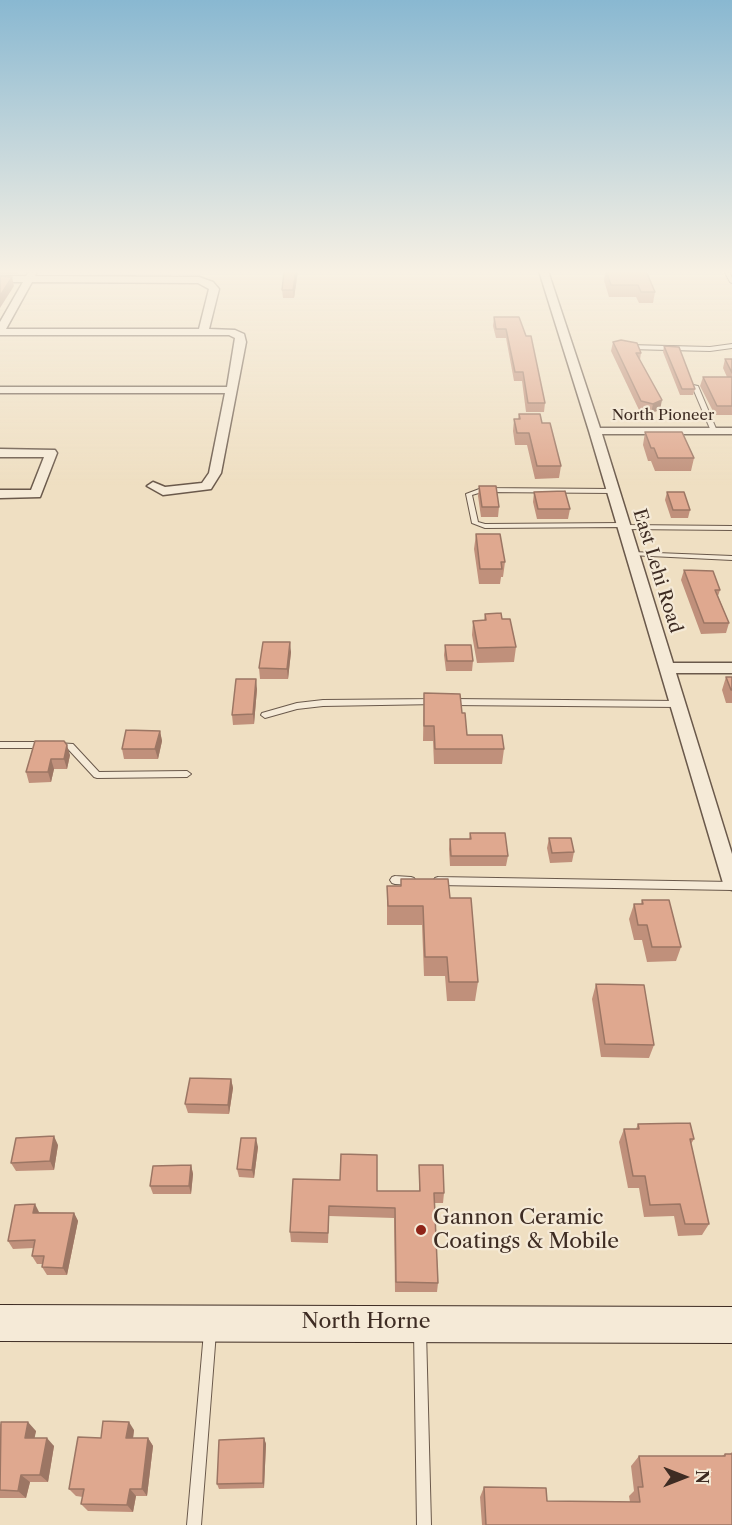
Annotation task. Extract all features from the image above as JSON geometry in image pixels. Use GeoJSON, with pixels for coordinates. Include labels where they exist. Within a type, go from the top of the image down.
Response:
{"type":"FeatureCollection","features":[{"type":"Feature","properties":{"kind":"street"},"geometry":{"type":"LineString","coordinates":[[153,486],[164,491],[178,491],[207,486],[215,473],[239,342]]}},
{"type":"Feature","properties":{"kind":"street","name":"East Lehi Road"},"geometry":{"type":"LineString","coordinates":[[566,342],[731,878]]}},
{"type":"Feature","properties":{"kind":"street"},"geometry":{"type":"LineString","coordinates":[[0,390],[231,390]]}},
{"type":"Feature","properties":{"kind":"street","name":"North Pioneer"},"geometry":{"type":"LineString","coordinates":[[595,431],[732,431]]}},
{"type":"Feature","properties":{"kind":"street"},"geometry":{"type":"LineString","coordinates":[[0,453],[51,453],[36,494],[0,494]]}},
{"type":"Feature","properties":{"kind":"street"},"geometry":{"type":"LineString","coordinates":[[667,668],[732,668]]}},
{"type":"Feature","properties":{"kind":"street","name":"North Horne"},"geometry":{"type":"LineString","coordinates":[[0,1323],[420,1322],[732,1325]]}},
{"type":"Feature","properties":{"kind":"street"},"geometry":{"type":"LineString","coordinates":[[691,1325],[732,1330]]}},
{"type":"Feature","properties":{"kind":"lane"},"geometry":{"type":"LineString","coordinates":[[624,347],[710,350],[732,346]]}},
{"type":"Feature","properties":{"kind":"lane"},"geometry":{"type":"LineString","coordinates":[[695,386],[714,431]]}},
{"type":"Feature","properties":{"kind":"lane"},"geometry":{"type":"LineString","coordinates":[[613,491],[482,490],[469,494],[475,523],[485,526],[732,528]]}},
{"type":"Feature","properties":{"kind":"lane"},"geometry":{"type":"LineString","coordinates":[[632,554],[732,558]]}},
{"type":"Feature","properties":{"kind":"lane"},"geometry":{"type":"LineString","coordinates":[[265,715],[297,706],[323,703],[678,704]]}},
{"type":"Feature","properties":{"kind":"lane"},"geometry":{"type":"LineString","coordinates":[[0,745],[70,746],[97,775],[187,774]]}},
{"type":"Feature","properties":{"kind":"lane"},"geometry":{"type":"LineString","coordinates":[[429,881],[731,878]]}},
{"type":"Feature","properties":{"kind":"lane"},"geometry":{"type":"LineString","coordinates":[[395,880],[417,881]]}},
{"type":"Feature","properties":{"kind":"lane"},"geometry":{"type":"LineString","coordinates":[[420,1322],[424,1525]]}},
{"type":"Feature","properties":{"kind":"lane"},"geometry":{"type":"LineString","coordinates":[[194,1525],[210,1323]]}},
{"type":"Feature","properties":{"kind":"building"},"geometry":{"type":"Polygon","coordinates":[[[509,342],[532,342],[545,403],[528,403],[523,372],[515,372],[509,342]]]}},
{"type":"Feature","properties":{"kind":"building"},"geometry":{"type":"Polygon","coordinates":[[[613,342],[637,343],[641,353],[636,353],[662,400],[653,404],[641,401],[613,342]]]}},
{"type":"Feature","properties":{"kind":"building"},"geometry":{"type":"Polygon","coordinates":[[[664,346],[679,347],[695,389],[682,389],[664,346]]]}},
{"type":"Feature","properties":{"kind":"building"},"geometry":{"type":"Polygon","coordinates":[[[725,359],[732,359],[732,373],[725,359]]]}},
{"type":"Feature","properties":{"kind":"building"},"geometry":{"type":"Polygon","coordinates":[[[703,377],[732,377],[732,406],[717,406],[703,377]]]}},
{"type":"Feature","properties":{"kind":"building"},"geometry":{"type":"Polygon","coordinates":[[[519,414],[540,414],[542,423],[550,423],[561,466],[537,466],[529,433],[517,433],[514,419],[520,419],[519,414]]]}},
{"type":"Feature","properties":{"kind":"building"},"geometry":{"type":"Polygon","coordinates":[[[645,432],[682,432],[694,458],[658,458],[645,432]]]}},
{"type":"Feature","properties":{"kind":"building"},"geometry":{"type":"Polygon","coordinates":[[[479,486],[496,486],[499,507],[482,507],[479,486]]]}},
{"type":"Feature","properties":{"kind":"building"},"geometry":{"type":"Polygon","coordinates":[[[565,491],[570,509],[538,509],[534,492],[565,491]]]}},
{"type":"Feature","properties":{"kind":"building"},"geometry":{"type":"Polygon","coordinates":[[[667,492],[684,492],[690,510],[673,510],[667,492]]]}},
{"type":"Feature","properties":{"kind":"building"},"geometry":{"type":"Polygon","coordinates":[[[476,534],[500,534],[505,562],[501,562],[502,569],[480,569],[476,534]]]}},
{"type":"Feature","properties":{"kind":"building"},"geometry":{"type":"Polygon","coordinates":[[[684,570],[713,571],[720,590],[715,590],[729,623],[704,623],[684,570]]]}},
{"type":"Feature","properties":{"kind":"building"},"geometry":{"type":"Polygon","coordinates":[[[501,613],[502,619],[510,619],[516,647],[478,648],[473,621],[486,620],[485,614],[501,613]]]}},
{"type":"Feature","properties":{"kind":"building"},"geometry":{"type":"Polygon","coordinates":[[[263,642],[290,642],[287,669],[259,668],[263,642]]]}},
{"type":"Feature","properties":{"kind":"building"},"geometry":{"type":"Polygon","coordinates":[[[445,645],[471,645],[473,661],[447,661],[445,645]]]}},
{"type":"Feature","properties":{"kind":"building"},"geometry":{"type":"Polygon","coordinates":[[[726,677],[732,677],[732,690],[731,690],[726,677]]]}},
{"type":"Feature","properties":{"kind":"building"},"geometry":{"type":"Polygon","coordinates":[[[236,679],[256,679],[253,714],[232,715],[236,679]]]}},
{"type":"Feature","properties":{"kind":"building"},"geometry":{"type":"Polygon","coordinates":[[[424,693],[460,694],[467,735],[502,735],[504,749],[435,749],[434,726],[424,726],[424,693]]]}},
{"type":"Feature","properties":{"kind":"building"},"geometry":{"type":"Polygon","coordinates":[[[126,730],[160,731],[155,749],[122,749],[126,730]]]}},
{"type":"Feature","properties":{"kind":"building"},"geometry":{"type":"Polygon","coordinates":[[[35,741],[64,741],[67,745],[64,759],[51,759],[48,772],[26,772],[35,741]]]}},
{"type":"Feature","properties":{"kind":"building"},"geometry":{"type":"Polygon","coordinates":[[[470,833],[505,833],[508,856],[451,856],[450,839],[471,839],[470,833]]]}},
{"type":"Feature","properties":{"kind":"building"},"geometry":{"type":"Polygon","coordinates":[[[549,838],[571,838],[574,852],[552,853],[549,838]]]}},
{"type":"Feature","properties":{"kind":"building"},"geometry":{"type":"Polygon","coordinates":[[[401,879],[448,879],[450,898],[471,898],[478,982],[449,982],[447,957],[425,957],[423,906],[388,906],[387,886],[401,886],[401,879]]]}},
{"type":"Feature","properties":{"kind":"building"},"geometry":{"type":"Polygon","coordinates":[[[642,900],[669,900],[681,947],[652,947],[647,925],[638,925],[634,904],[643,904],[642,900]]]}},
{"type":"Feature","properties":{"kind":"building"},"geometry":{"type":"Polygon","coordinates":[[[596,984],[644,985],[654,1045],[605,1044],[596,984]]]}},
{"type":"Feature","properties":{"kind":"building"},"geometry":{"type":"Polygon","coordinates":[[[190,1078],[231,1079],[228,1105],[185,1104],[190,1078]]]}},
{"type":"Feature","properties":{"kind":"building"},"geometry":{"type":"Polygon","coordinates":[[[690,1123],[694,1139],[690,1139],[709,1224],[685,1224],[680,1204],[650,1205],[645,1176],[633,1176],[624,1129],[639,1129],[638,1124],[690,1123]]]}},
{"type":"Feature","properties":{"kind":"building"},"geometry":{"type":"Polygon","coordinates":[[[54,1136],[50,1161],[11,1163],[16,1138],[54,1136]]]}},
{"type":"Feature","properties":{"kind":"building"},"geometry":{"type":"Polygon","coordinates":[[[241,1138],[256,1138],[252,1170],[237,1169],[241,1138]]]}},
{"type":"Feature","properties":{"kind":"building"},"geometry":{"type":"Polygon","coordinates":[[[341,1154],[377,1155],[377,1191],[420,1191],[419,1165],[443,1165],[444,1193],[434,1193],[438,1283],[396,1282],[395,1208],[329,1206],[328,1233],[290,1232],[293,1179],[340,1180],[341,1154]]]}},
{"type":"Feature","properties":{"kind":"building"},"geometry":{"type":"Polygon","coordinates":[[[191,1165],[189,1186],[150,1186],[153,1166],[191,1165]]]}},
{"type":"Feature","properties":{"kind":"building"},"geometry":{"type":"Polygon","coordinates":[[[35,1204],[33,1213],[74,1213],[63,1268],[42,1267],[44,1256],[32,1256],[35,1240],[8,1241],[15,1205],[35,1204]]]}},
{"type":"Feature","properties":{"kind":"building"},"geometry":{"type":"Polygon","coordinates":[[[103,1421],[129,1422],[126,1438],[148,1438],[142,1489],[130,1489],[127,1505],[81,1504],[84,1489],[69,1489],[78,1437],[101,1438],[103,1421]]]}},
{"type":"Feature","properties":{"kind":"building"},"geometry":{"type":"Polygon","coordinates":[[[1,1422],[28,1422],[25,1438],[47,1438],[40,1475],[21,1475],[18,1491],[0,1490],[1,1422]]]}},
{"type":"Feature","properties":{"kind":"building"},"geometry":{"type":"Polygon","coordinates":[[[264,1438],[263,1483],[217,1484],[219,1440],[264,1438]]]}},
{"type":"Feature","properties":{"kind":"building"},"geometry":{"type":"Polygon","coordinates":[[[725,1454],[732,1454],[732,1525],[486,1525],[484,1487],[546,1488],[547,1501],[640,1502],[638,1487],[643,1487],[639,1456],[725,1456],[725,1454]]]}},
{"type":"Feature","properties":{"kind":"place","name":"Gannon Ceramic Coatings & Mobile"},"geometry":{"type":"Point","coordinates":[421,1230]}}]}
